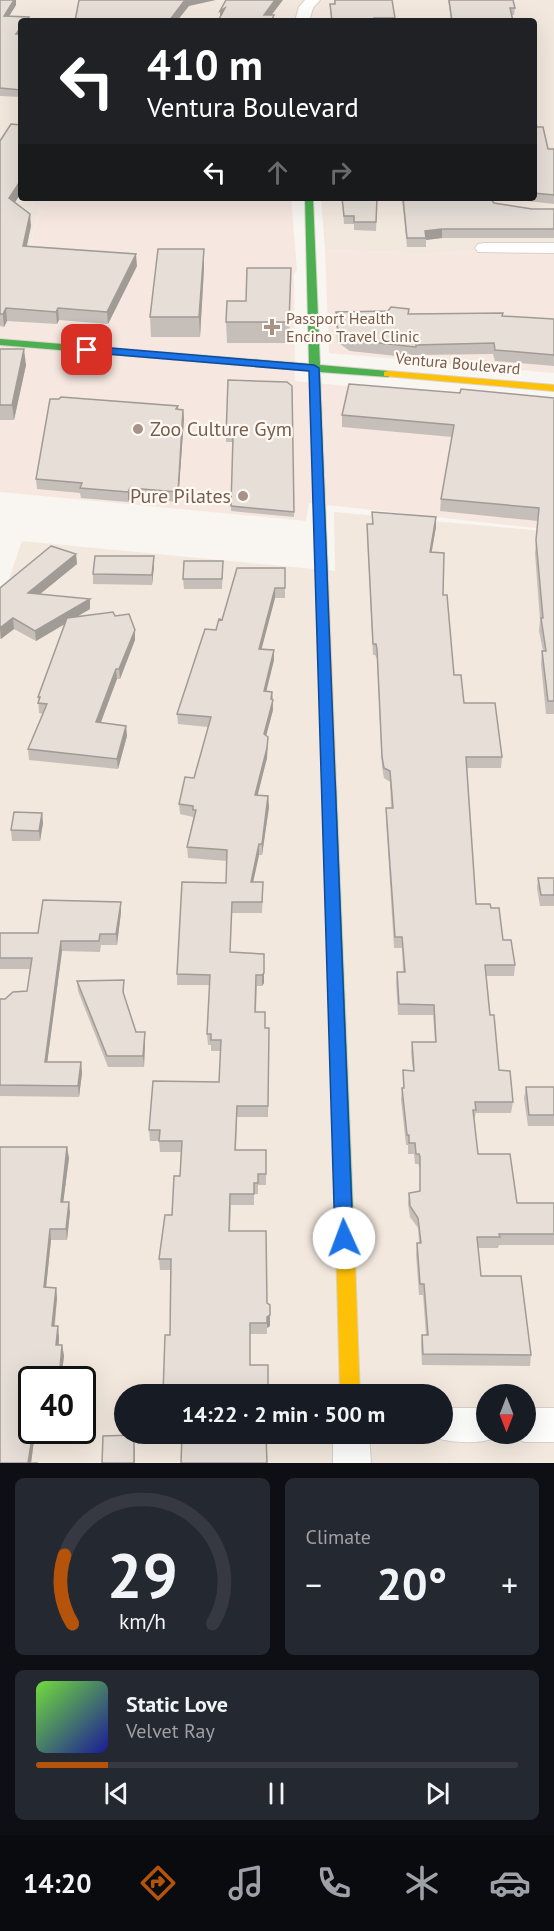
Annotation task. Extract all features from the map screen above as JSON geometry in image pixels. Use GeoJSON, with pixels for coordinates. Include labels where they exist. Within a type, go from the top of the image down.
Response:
{"type":"FeatureCollection","features":[{"type":"Feature","properties":{"kind":"street"},"geometry":{"type":"LineString","coordinates":[[303,18],[306,8],[313,0]]}},
{"type":"Feature","properties":{"kind":"street"},"geometry":{"type":"LineString","coordinates":[[309,201],[350,1384]]}},
{"type":"Feature","properties":{"kind":"street"},"geometry":{"type":"LineString","coordinates":[[484,248],[554,248]]}},
{"type":"Feature","properties":{"kind":"street","name":"Ventura Boulevard"},"geometry":{"type":"LineString","coordinates":[[0,342],[554,388]]}},
{"type":"Feature","properties":{"kind":"street"},"geometry":{"type":"LineString","coordinates":[[453,1424],[476,1425]]}},
{"type":"Feature","properties":{"kind":"street"},"geometry":{"type":"LineString","coordinates":[[536,1425],[554,1425]]}},
{"type":"Feature","properties":{"kind":"street"},"geometry":{"type":"LineString","coordinates":[[351,1444],[352,1463]]}},
{"type":"Feature","properties":{"kind":"shaded area"},"geometry":{"type":"Polygon","coordinates":[[[0,0],[554,0],[554,252],[467,251],[409,256],[402,252],[325,250],[321,201],[537,201],[537,18],[18,18],[18,201],[41,201],[22,276],[0,275],[0,0]]]}},
{"type":"Feature","properties":{"kind":"shaded area"},"geometry":{"type":"Polygon","coordinates":[[[41,201],[291,201],[297,270],[294,274],[295,381],[554,406],[554,530],[309,503],[306,521],[0,492],[0,275],[23,276],[41,201]]]}},
{"type":"Feature","properties":{"kind":"shaded area"},"geometry":{"type":"Polygon","coordinates":[[[325,250],[402,252],[409,256],[467,251],[554,252],[554,373],[329,353],[325,250]]]}},
{"type":"Feature","properties":{"kind":"shaded area"},"geometry":{"type":"Polygon","coordinates":[[[334,512],[554,532],[554,1463],[0,1463],[0,591],[5,591],[22,541],[335,571],[334,512]]]}},
{"type":"Feature","properties":{"kind":"building"},"geometry":{"type":"Polygon","coordinates":[[[0,0],[14,0],[4,16],[29,17],[18,18],[16,34],[18,34],[18,90],[0,88],[0,0]]]}},
{"type":"Feature","properties":{"kind":"building"},"geometry":{"type":"Polygon","coordinates":[[[79,0],[185,0],[171,18],[76,18],[79,0]]]}},
{"type":"Feature","properties":{"kind":"building"},"geometry":{"type":"Polygon","coordinates":[[[226,0],[275,0],[264,15],[274,15],[272,18],[220,18],[225,8],[220,11],[226,0]]]}},
{"type":"Feature","properties":{"kind":"building"},"geometry":{"type":"Polygon","coordinates":[[[335,0],[392,0],[395,18],[332,18],[330,4],[335,4],[335,0]]]}},
{"type":"Feature","properties":{"kind":"building"},"geometry":{"type":"Polygon","coordinates":[[[449,0],[513,0],[515,8],[510,8],[512,18],[452,18],[449,0]]]}},
{"type":"Feature","properties":{"kind":"building"},"geometry":{"type":"Polygon","coordinates":[[[11,124],[18,125],[18,184],[9,198],[30,214],[23,246],[136,254],[107,312],[58,308],[56,312],[6,308],[3,314],[0,314],[0,141],[11,124]]]}},
{"type":"Feature","properties":{"kind":"building"},"geometry":{"type":"Polygon","coordinates":[[[537,127],[543,127],[548,149],[554,149],[554,195],[537,193],[537,127]]]}},
{"type":"Feature","properties":{"kind":"building"},"geometry":{"type":"Polygon","coordinates":[[[342,201],[377,201],[376,222],[354,222],[354,216],[344,216],[342,201]]]}},
{"type":"Feature","properties":{"kind":"building"},"geometry":{"type":"Polygon","coordinates":[[[403,201],[492,201],[532,209],[554,209],[554,229],[442,229],[425,231],[426,238],[407,238],[403,201]]]}},
{"type":"Feature","properties":{"kind":"building"},"geometry":{"type":"Polygon","coordinates":[[[158,249],[204,249],[199,317],[150,317],[158,249]]]}},
{"type":"Feature","properties":{"kind":"building"},"geometry":{"type":"Polygon","coordinates":[[[247,268],[291,268],[289,322],[226,322],[227,301],[246,301],[247,268]]]}},
{"type":"Feature","properties":{"kind":"building"},"geometry":{"type":"Polygon","coordinates":[[[391,307],[409,309],[408,314],[503,313],[502,316],[554,319],[554,355],[495,350],[494,343],[416,345],[416,347],[350,340],[338,332],[336,312],[388,311],[391,307]]]}},
{"type":"Feature","properties":{"kind":"building"},"geometry":{"type":"Polygon","coordinates":[[[0,349],[24,349],[12,405],[0,405],[0,349]]]}},
{"type":"Feature","properties":{"kind":"building"},"geometry":{"type":"Polygon","coordinates":[[[228,380],[287,382],[292,386],[294,512],[231,506],[233,437],[226,437],[228,380]]]}},
{"type":"Feature","properties":{"kind":"building"},"geometry":{"type":"Polygon","coordinates":[[[349,384],[460,393],[461,389],[554,398],[554,701],[548,701],[542,651],[546,651],[541,618],[543,618],[536,540],[539,508],[441,499],[454,425],[342,415],[349,384]]]}},
{"type":"Feature","properties":{"kind":"building"},"geometry":{"type":"Polygon","coordinates":[[[61,397],[178,406],[176,409],[183,410],[178,492],[130,488],[128,492],[80,488],[82,483],[36,479],[50,399],[61,397]]]}},
{"type":"Feature","properties":{"kind":"building"},"geometry":{"type":"Polygon","coordinates":[[[372,512],[436,517],[430,552],[444,553],[443,595],[447,595],[454,675],[461,675],[464,703],[495,703],[502,757],[466,757],[476,904],[490,904],[491,908],[499,908],[503,940],[511,940],[515,965],[485,965],[490,1015],[494,1015],[499,1070],[510,1071],[513,1102],[475,1102],[476,1110],[473,1110],[478,1154],[510,1154],[517,1203],[554,1203],[554,1234],[499,1234],[500,1237],[477,1237],[481,1276],[521,1276],[531,1355],[423,1354],[422,1335],[428,1335],[424,1284],[420,1284],[417,1243],[421,1243],[418,1218],[410,1206],[409,1193],[420,1191],[420,1157],[416,1154],[415,1143],[409,1143],[402,1088],[404,1088],[403,1070],[414,1071],[412,1042],[436,1042],[434,1005],[399,1004],[397,972],[405,972],[402,937],[395,937],[386,808],[393,808],[390,771],[384,768],[382,757],[377,649],[376,644],[373,644],[367,524],[373,524],[372,512]]]}},
{"type":"Feature","properties":{"kind":"building"},"geometry":{"type":"Polygon","coordinates":[[[51,546],[76,554],[28,593],[90,599],[35,631],[13,618],[0,628],[0,588],[51,546]]]}},
{"type":"Feature","properties":{"kind":"building"},"geometry":{"type":"Polygon","coordinates":[[[95,556],[154,556],[152,575],[93,574],[95,556]]]}},
{"type":"Feature","properties":{"kind":"building"},"geometry":{"type":"Polygon","coordinates":[[[184,561],[223,561],[222,579],[183,579],[184,561]]]}},
{"type":"Feature","properties":{"kind":"building"},"geometry":{"type":"Polygon","coordinates":[[[237,568],[285,568],[285,588],[275,588],[259,649],[274,650],[264,691],[272,692],[271,699],[273,700],[264,734],[268,737],[267,748],[255,795],[268,796],[262,844],[259,844],[251,882],[263,882],[262,902],[232,902],[230,952],[264,954],[264,973],[256,975],[255,1012],[265,1012],[265,1028],[269,1028],[268,1106],[237,1106],[235,1150],[266,1150],[266,1174],[258,1174],[258,1183],[254,1183],[254,1194],[230,1194],[229,1231],[266,1231],[267,1303],[270,1305],[270,1315],[267,1317],[267,1323],[250,1323],[250,1365],[268,1365],[268,1384],[163,1384],[165,1335],[170,1335],[171,1259],[159,1259],[165,1215],[172,1215],[174,1176],[180,1176],[182,1141],[159,1141],[160,1130],[149,1130],[153,1081],[219,1082],[221,1040],[211,1040],[211,1034],[207,1034],[210,975],[177,974],[182,882],[226,883],[227,850],[187,847],[196,810],[193,810],[193,806],[179,804],[185,777],[194,778],[211,717],[177,714],[205,629],[216,630],[219,619],[222,620],[237,568]]]}},
{"type":"Feature","properties":{"kind":"building"},"geometry":{"type":"Polygon","coordinates":[[[113,612],[115,616],[129,614],[135,630],[119,669],[116,669],[96,722],[126,726],[117,759],[28,749],[47,704],[38,703],[40,697],[38,697],[67,618],[113,612]]]}},
{"type":"Feature","properties":{"kind":"building"},"geometry":{"type":"Polygon","coordinates":[[[14,812],[42,813],[39,831],[11,830],[14,812]]]}},
{"type":"Feature","properties":{"kind":"building"},"geometry":{"type":"Polygon","coordinates":[[[538,878],[554,878],[554,895],[541,895],[538,878]]]}},
{"type":"Feature","properties":{"kind":"building"},"geometry":{"type":"Polygon","coordinates":[[[43,900],[121,902],[116,934],[100,934],[99,941],[61,941],[45,1062],[81,1062],[78,1086],[0,1085],[0,999],[5,999],[13,992],[27,991],[32,958],[0,958],[0,933],[38,933],[43,900]]]}},
{"type":"Feature","properties":{"kind":"building"},"geometry":{"type":"Polygon","coordinates":[[[124,980],[123,992],[136,1032],[145,1032],[143,1056],[107,1056],[77,981],[124,980]]]}},
{"type":"Feature","properties":{"kind":"building"},"geometry":{"type":"Polygon","coordinates":[[[526,1087],[554,1087],[554,1115],[529,1115],[526,1087]]]}},
{"type":"Feature","properties":{"kind":"building"},"geometry":{"type":"Polygon","coordinates":[[[0,1147],[67,1147],[61,1202],[69,1202],[66,1229],[50,1229],[44,1287],[56,1288],[52,1326],[58,1326],[56,1345],[62,1345],[60,1366],[18,1366],[18,1444],[31,1444],[28,1463],[0,1463],[0,1147]]]}},
{"type":"Feature","properties":{"kind":"building"},"geometry":{"type":"Polygon","coordinates":[[[103,1436],[114,1436],[114,1444],[134,1444],[134,1463],[102,1463],[103,1436]]]}},
{"type":"Feature","properties":{"kind":"building"},"geometry":{"type":"Polygon","coordinates":[[[182,1444],[266,1444],[267,1463],[181,1463],[182,1444]]]}},
{"type":"Feature","properties":{"kind":"traffic: fast"},"geometry":{"type":"LineString","coordinates":[[309,201],[322,578]]}},
{"type":"Feature","properties":{"kind":"traffic: fast"},"geometry":{"type":"LineString","coordinates":[[0,342],[388,374]]}},
{"type":"Feature","properties":{"kind":"traffic: fast"},"geometry":{"type":"LineString","coordinates":[[329,781],[344,1207]]}},
{"type":"Feature","properties":{"kind":"traffic: slow"},"geometry":{"type":"LineString","coordinates":[[388,374],[554,388]]}},
{"type":"Feature","properties":{"kind":"traffic: slow"},"geometry":{"type":"LineString","coordinates":[[322,578],[329,781]]}},
{"type":"Feature","properties":{"kind":"traffic: slow"},"geometry":{"type":"LineString","coordinates":[[344,1207],[350,1384]]}},
{"type":"Feature","properties":{"kind":"place","name":"Passport Health Encino Travel Clinic"},"geometry":{"type":"Point","coordinates":[272,327]}},
{"type":"Feature","properties":{"kind":"place","name":"Zoo Culture Gym"},"geometry":{"type":"Point","coordinates":[138,429]}},
{"type":"Feature","properties":{"kind":"place","name":"Pure Pilates"},"geometry":{"type":"Point","coordinates":[243,496]}},
{"type":"Feature","properties":{"kind":"route"},"geometry":{"type":"LineString","coordinates":[[87,350],[314,368],[344,1238]]}}]}
